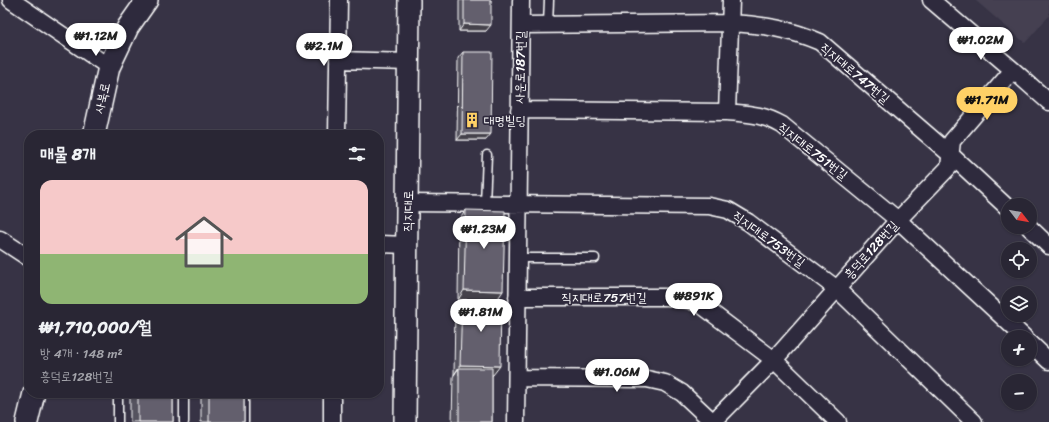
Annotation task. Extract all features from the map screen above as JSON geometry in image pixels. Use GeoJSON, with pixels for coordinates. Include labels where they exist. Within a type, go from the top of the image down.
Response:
{"type":"FeatureCollection","features":[{"type":"Feature","properties":{"kind":"street"},"geometry":{"type":"LineString","coordinates":[[11,0],[109,67]]}},
{"type":"Feature","properties":{"kind":"street","name":"사북로"},"geometry":{"type":"LineString","coordinates":[[95,130],[109,67],[128,27],[147,0]]}},
{"type":"Feature","properties":{"kind":"street"},"geometry":{"type":"LineString","coordinates":[[337,130],[339,0]]}},
{"type":"Feature","properties":{"kind":"street","name":"직지대로"},"geometry":{"type":"LineString","coordinates":[[405,422],[408,245],[409,0]]}},
{"type":"Feature","properties":{"kind":"street","name":"사운로187번길"},"geometry":{"type":"LineString","coordinates":[[516,422],[521,0]]}},
{"type":"Feature","properties":{"kind":"street"},"geometry":{"type":"LineString","coordinates":[[727,112],[731,0]]}},
{"type":"Feature","properties":{"kind":"street"},"geometry":{"type":"LineString","coordinates":[[931,0],[1049,102]]}},
{"type":"Feature","properties":{"kind":"street","name":"직지대로747번길"},"geometry":{"type":"LineString","coordinates":[[521,25],[731,24],[757,25],[784,29],[804,35],[820,42],[1001,202]]}},
{"type":"Feature","properties":{"kind":"street"},"geometry":{"type":"LineString","coordinates":[[338,60],[409,62]]}},
{"type":"Feature","properties":{"kind":"street","name":"흥덕로128번길"},"geometry":{"type":"LineString","coordinates":[[713,422],[774,360],[898,220],[949,167],[952,141],[1013,70]]}},
{"type":"Feature","properties":{"kind":"street","name":"직지대로751번길"},"geometry":{"type":"LineString","coordinates":[[520,110],[727,112],[752,114],[770,118],[782,125],[898,220],[1016,330]]}},
{"type":"Feature","properties":{"kind":"street","name":"직지대로753번길"},"geometry":{"type":"LineString","coordinates":[[408,203],[709,206],[728,210],[748,222],[837,289],[974,422]]}},
{"type":"Feature","properties":{"kind":"street"},"geometry":{"type":"LineString","coordinates":[[1036,234],[1049,246]]}},
{"type":"Feature","properties":{"kind":"street"},"geometry":{"type":"LineString","coordinates":[[0,239],[24,255]]}},
{"type":"Feature","properties":{"kind":"street"},"geometry":{"type":"LineString","coordinates":[[384,244],[408,245]]}},
{"type":"Feature","properties":{"kind":"street","name":"직지대로757번길"},"geometry":{"type":"LineString","coordinates":[[517,297],[668,297],[689,300],[700,304],[774,360],[838,422]]}},
{"type":"Feature","properties":{"kind":"street"},"geometry":{"type":"LineString","coordinates":[[1037,350],[1049,361]]}},
{"type":"Feature","properties":{"kind":"street"},"geometry":{"type":"LineString","coordinates":[[517,378],[647,380],[665,383],[682,393],[713,422]]}},
{"type":"Feature","properties":{"kind":"street"},"geometry":{"type":"LineString","coordinates":[[27,422],[33,398]]}},
{"type":"Feature","properties":{"kind":"street"},"geometry":{"type":"LineString","coordinates":[[332,398],[332,422]]}},
{"type":"Feature","properties":{"kind":"lane"},"geometry":{"type":"LineString","coordinates":[[548,25],[549,0]]}},
{"type":"Feature","properties":{"kind":"lane"},"geometry":{"type":"LineString","coordinates":[[485,204],[487,155]]}},
{"type":"Feature","properties":{"kind":"lane"},"geometry":{"type":"LineString","coordinates":[[518,258],[595,258]]}},
{"type":"Feature","properties":{"kind":"lane"},"geometry":{"type":"LineString","coordinates":[[118,398],[118,422]]}},
{"type":"Feature","properties":{"kind":"lane"},"geometry":{"type":"LineString","coordinates":[[184,398],[184,422]]}},
{"type":"Feature","properties":{"kind":"lane"},"geometry":{"type":"LineString","coordinates":[[244,398],[244,422]]}},
{"type":"Feature","properties":{"kind":"shaded area"},"geometry":{"type":"Polygon","coordinates":[[[975,0],[1049,0],[1049,16],[1025,43],[975,0]]]}},
{"type":"Feature","properties":{"kind":"building"},"geometry":{"type":"Polygon","coordinates":[[[464,0],[491,0],[491,25],[464,24],[464,0]]]}},
{"type":"Feature","properties":{"kind":"building"},"geometry":{"type":"Polygon","coordinates":[[[463,52],[492,52],[491,134],[462,134],[463,52]]]}},
{"type":"Feature","properties":{"kind":"building"},"geometry":{"type":"Polygon","coordinates":[[[466,210],[505,211],[503,291],[464,290],[466,210]]]}},
{"type":"Feature","properties":{"kind":"building"},"geometry":{"type":"Polygon","coordinates":[[[462,300],[501,300],[500,366],[460,365],[462,300]]]}},
{"type":"Feature","properties":{"kind":"building"},"geometry":{"type":"Polygon","coordinates":[[[459,368],[492,368],[492,422],[459,422],[459,368]]]}},
{"type":"Feature","properties":{"kind":"building"},"geometry":{"type":"Polygon","coordinates":[[[138,398],[173,398],[173,422],[138,422],[138,398]]]}},
{"type":"Feature","properties":{"kind":"building"},"geometry":{"type":"Polygon","coordinates":[[[209,398],[244,398],[244,422],[209,422],[209,398]]]}},
{"type":"Feature","properties":{"kind":"place","name":"대명빌딩"},"geometry":{"type":"Point","coordinates":[472,120]}}]}
